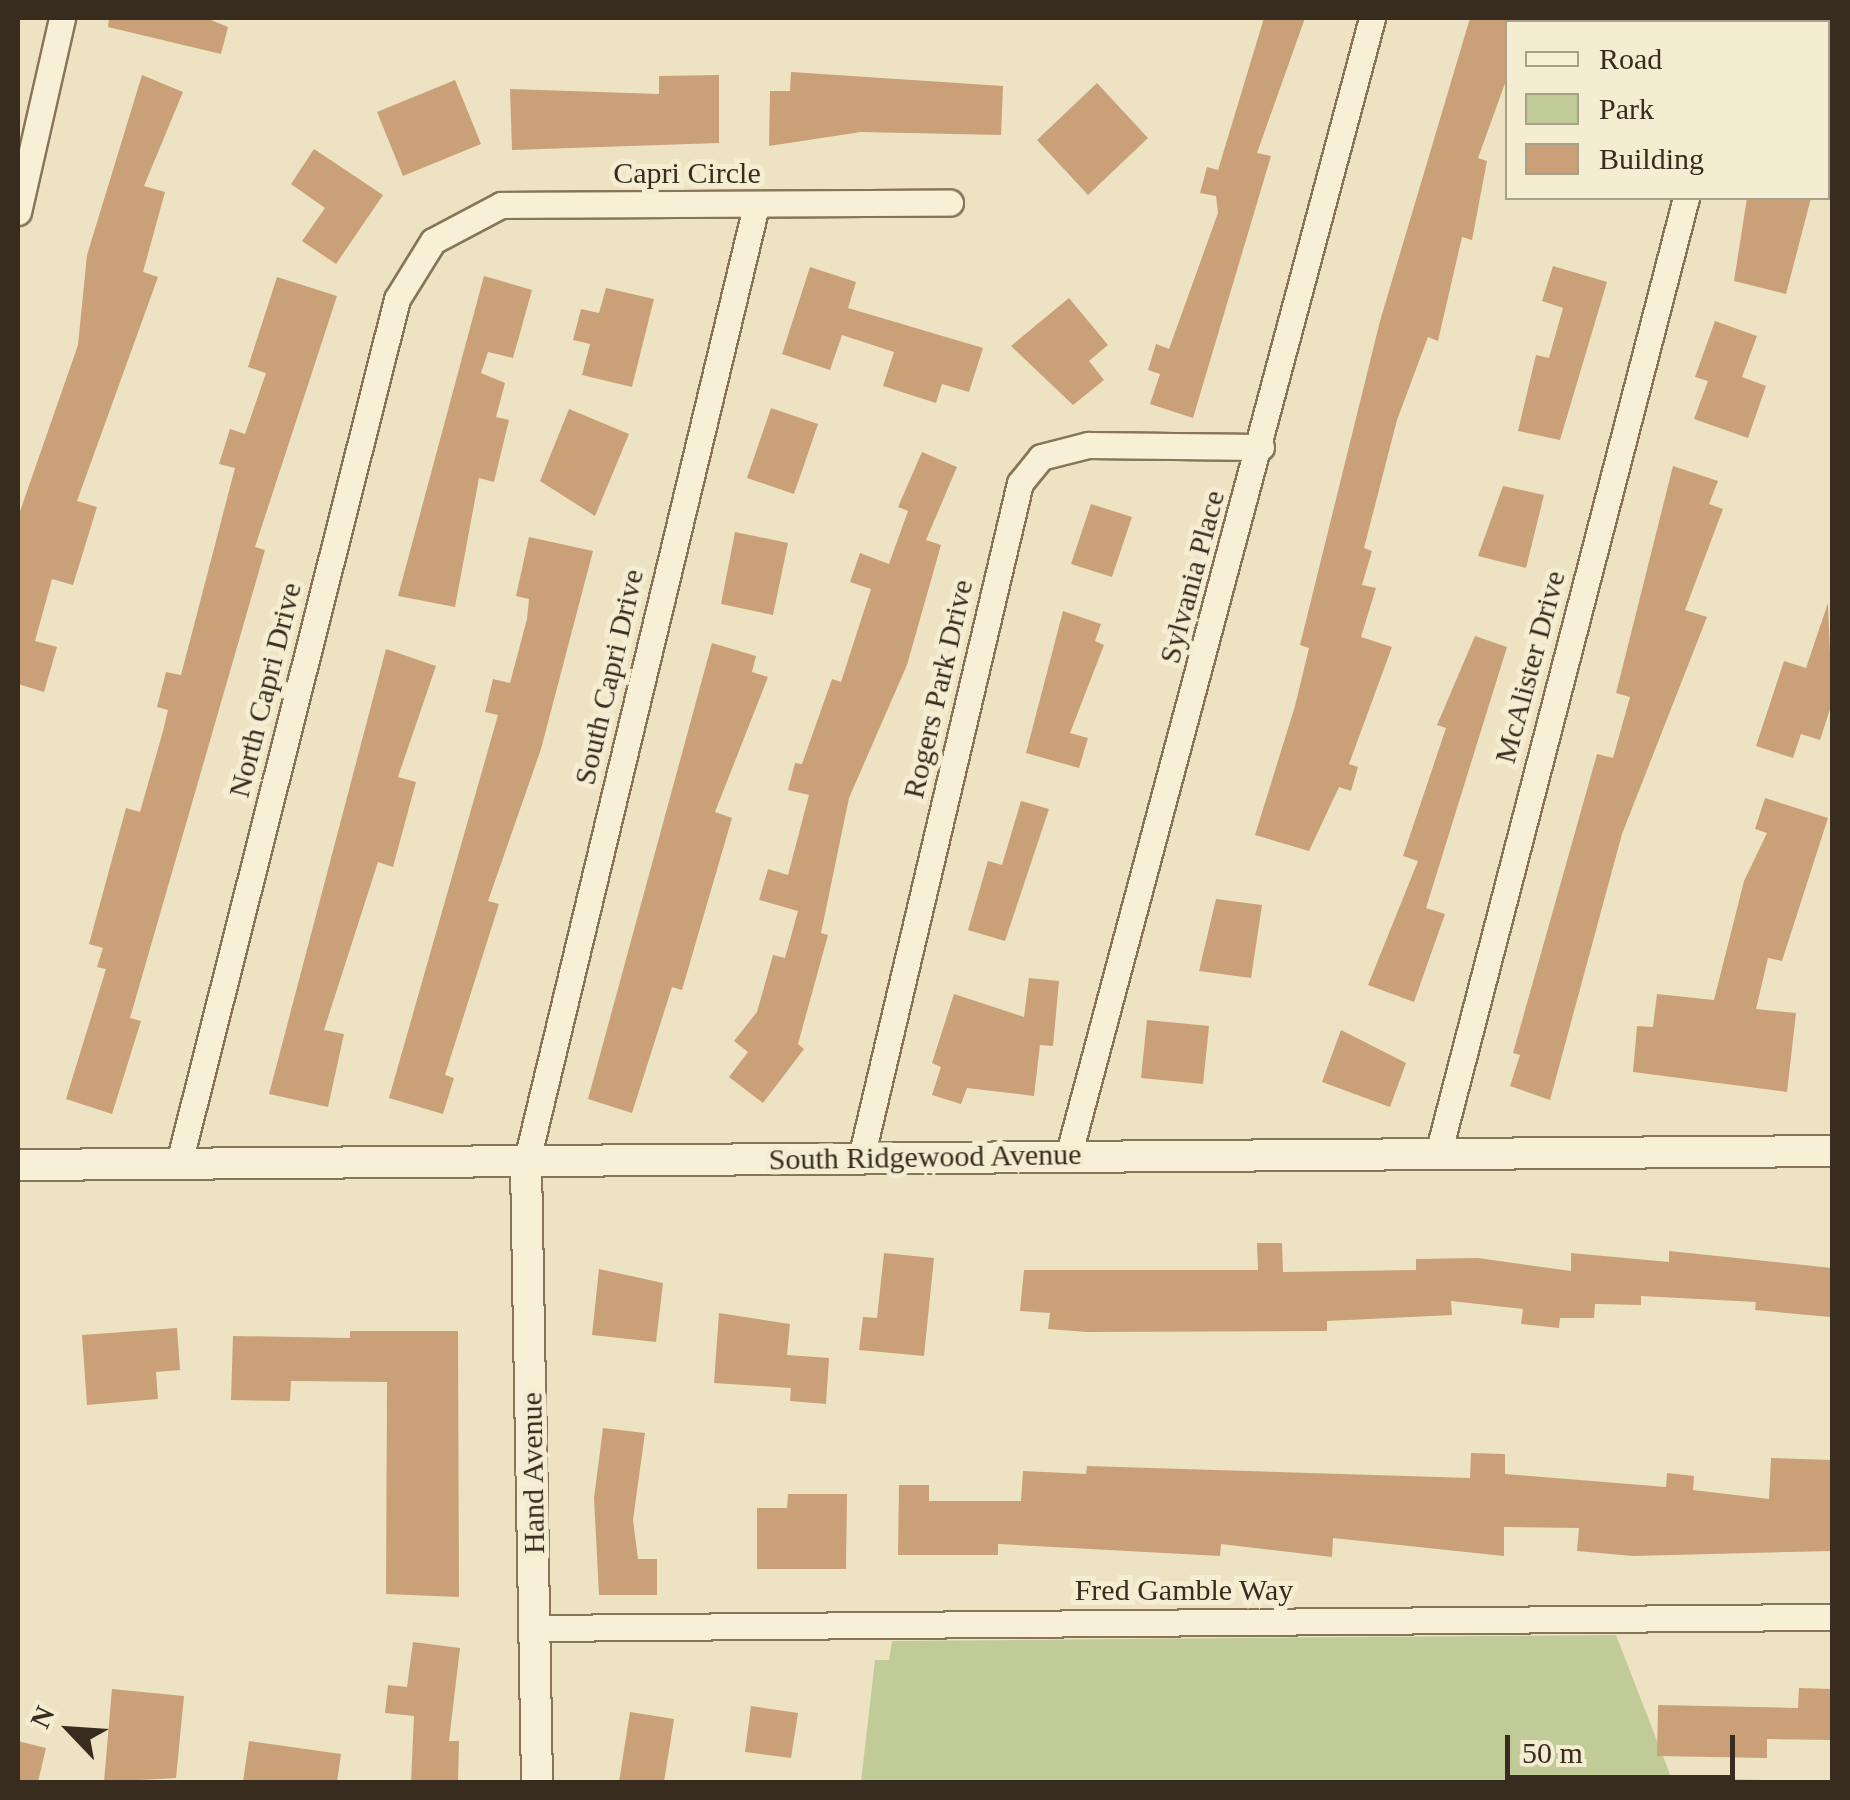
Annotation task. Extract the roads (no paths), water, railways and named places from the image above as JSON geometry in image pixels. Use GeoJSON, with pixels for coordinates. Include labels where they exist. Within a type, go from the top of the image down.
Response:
{"type":"FeatureCollection","features":[{"type":"Feature","properties":{"kind":"street"},"geometry":{"type":"LineString","coordinates":[[18,212],[62,18]]}},
{"type":"Feature","properties":{"kind":"street","name":"Sylvania Place"},"geometry":{"type":"LineString","coordinates":[[1069,1153],[1261,447],[1372,18]]}},
{"type":"Feature","properties":{"kind":"street","name":"McAlister Drive"},"geometry":{"type":"LineString","coordinates":[[1438,1154],[1685,200]]}},
{"type":"Feature","properties":{"kind":"street","name":"Capri Circle"},"geometry":{"type":"LineString","coordinates":[[433,241],[501,205],[950,203]]}},
{"type":"Feature","properties":{"kind":"street","name":"South Capri Drive"},"geometry":{"type":"LineString","coordinates":[[526,1164],[756,206]]}},
{"type":"Feature","properties":{"kind":"street","name":"North Capri Drive"},"geometry":{"type":"LineString","coordinates":[[178,1163],[398,299],[433,241]]}},
{"type":"Feature","properties":{"kind":"street","name":"Rogers Park Drive"},"geometry":{"type":"LineString","coordinates":[[861,1158],[1020,483],[1041,457],[1088,445],[1261,447]]}},
{"type":"Feature","properties":{"kind":"street","name":"South Ridgewood Avenue"},"geometry":{"type":"LineString","coordinates":[[18,1165],[526,1164],[1069,1153],[1832,1151]]}},
{"type":"Feature","properties":{"kind":"street","name":"Hand Avenue"},"geometry":{"type":"LineString","coordinates":[[526,1164],[537,1782]]}},
{"type":"Feature","properties":{"kind":"street","name":"Fred Gamble Way"},"geometry":{"type":"LineString","coordinates":[[536,1628],[1832,1617]]}}]}
